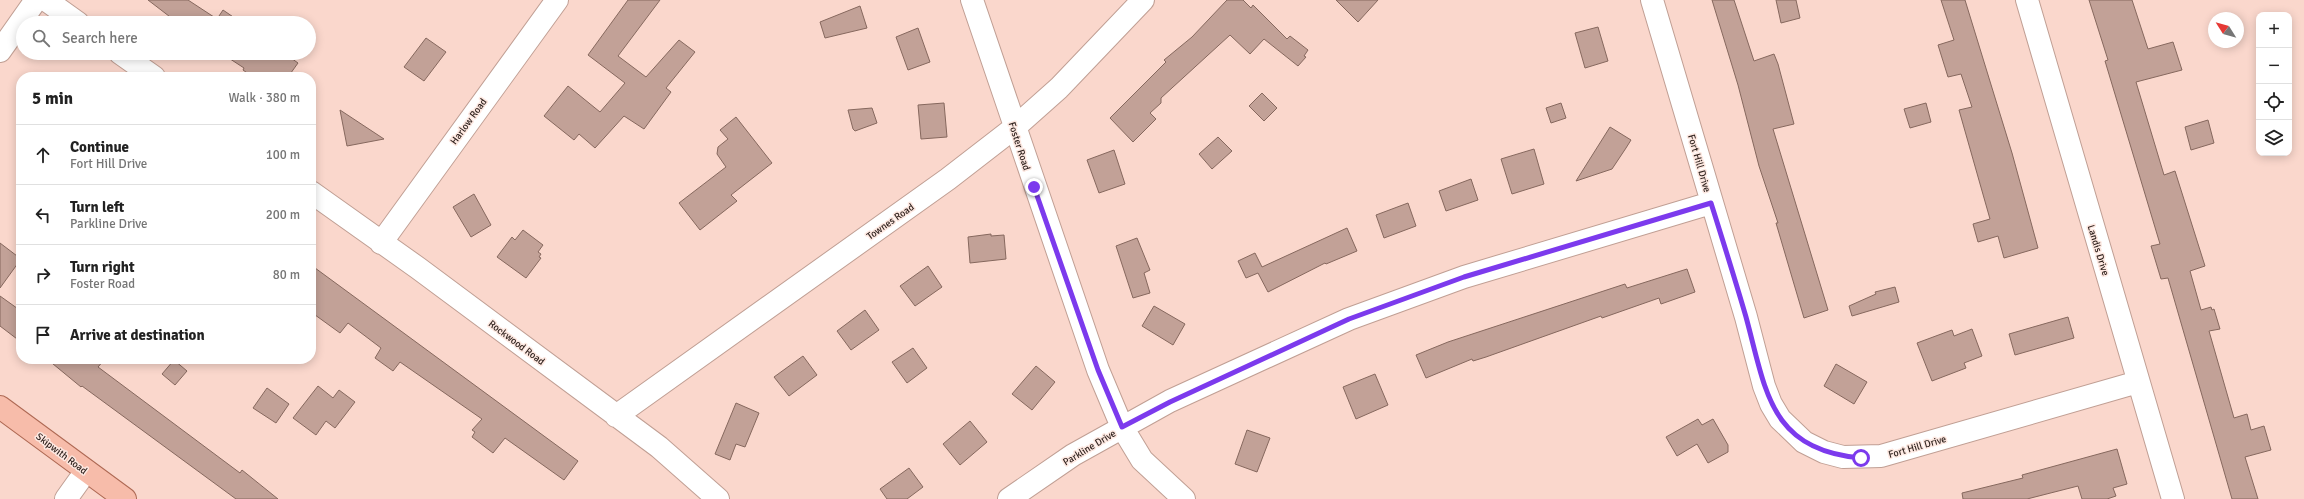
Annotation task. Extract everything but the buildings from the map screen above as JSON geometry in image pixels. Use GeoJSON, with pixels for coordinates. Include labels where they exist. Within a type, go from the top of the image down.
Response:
{"type":"FeatureCollection","features":[{"type":"Feature","properties":{"kind":"main road","name":"Skipwith Road"},"geometry":{"type":"LineString","coordinates":[[0,407],[125,499]]}},
{"type":"Feature","properties":{"kind":"street"},"geometry":{"type":"LineString","coordinates":[[25,16],[36,0]]}},
{"type":"Feature","properties":{"kind":"street"},"geometry":{"type":"LineString","coordinates":[[46,0],[68,16]]}},
{"type":"Feature","properties":{"kind":"street","name":"Harlow Road"},"geometry":{"type":"LineString","coordinates":[[380,243],[557,0]]}},
{"type":"Feature","properties":{"kind":"street","name":"Foster Road"},"geometry":{"type":"LineString","coordinates":[[972,0],[1014,128],[1098,370],[1122,427],[1142,460],[1184,499]]}},
{"type":"Feature","properties":{"kind":"street","name":"Townes Road"},"geometry":{"type":"LineString","coordinates":[[616,416],[948,179],[1014,128],[1059,88],[1143,0]]}},
{"type":"Feature","properties":{"kind":"street","name":"Fort Hill Drive"},"geometry":{"type":"LineString","coordinates":[[1652,0],[1746,317],[1764,386],[1771,404],[1780,419],[1804,442],[1824,452],[1843,457],[1881,456],[2138,382]]}},
{"type":"Feature","properties":{"kind":"street","name":"Landis Drive"},"geometry":{"type":"LineString","coordinates":[[2026,0],[2173,499]]}},
{"type":"Feature","properties":{"kind":"street"},"geometry":{"type":"LineString","coordinates":[[0,51],[16,28]]}},
{"type":"Feature","properties":{"kind":"street"},"geometry":{"type":"LineString","coordinates":[[130,60],[147,72]]}},
{"type":"Feature","properties":{"kind":"street","name":"Rockwood Road"},"geometry":{"type":"LineString","coordinates":[[316,196],[380,243],[418,268],[659,447],[718,499]]}},
{"type":"Feature","properties":{"kind":"street","name":"Parkline Drive"},"geometry":{"type":"LineString","coordinates":[[1009,499],[1073,456],[1122,427],[1170,402],[1349,319],[1464,277],[1711,203]]}},
{"type":"Feature","properties":{"kind":"street"},"geometry":{"type":"LineString","coordinates":[[66,499],[86,471]]}},
{"type":"Feature","properties":{"kind":"route"},"geometry":{"type":"LineString","coordinates":[[1034,187],[1098,370],[1122,427],[1170,402],[1349,319],[1464,277],[1549,250],[1711,203],[1746,317],[1762,380],[1771,404],[1780,419],[1804,442],[1824,452],[1843,457],[1861,458]]}}]}
